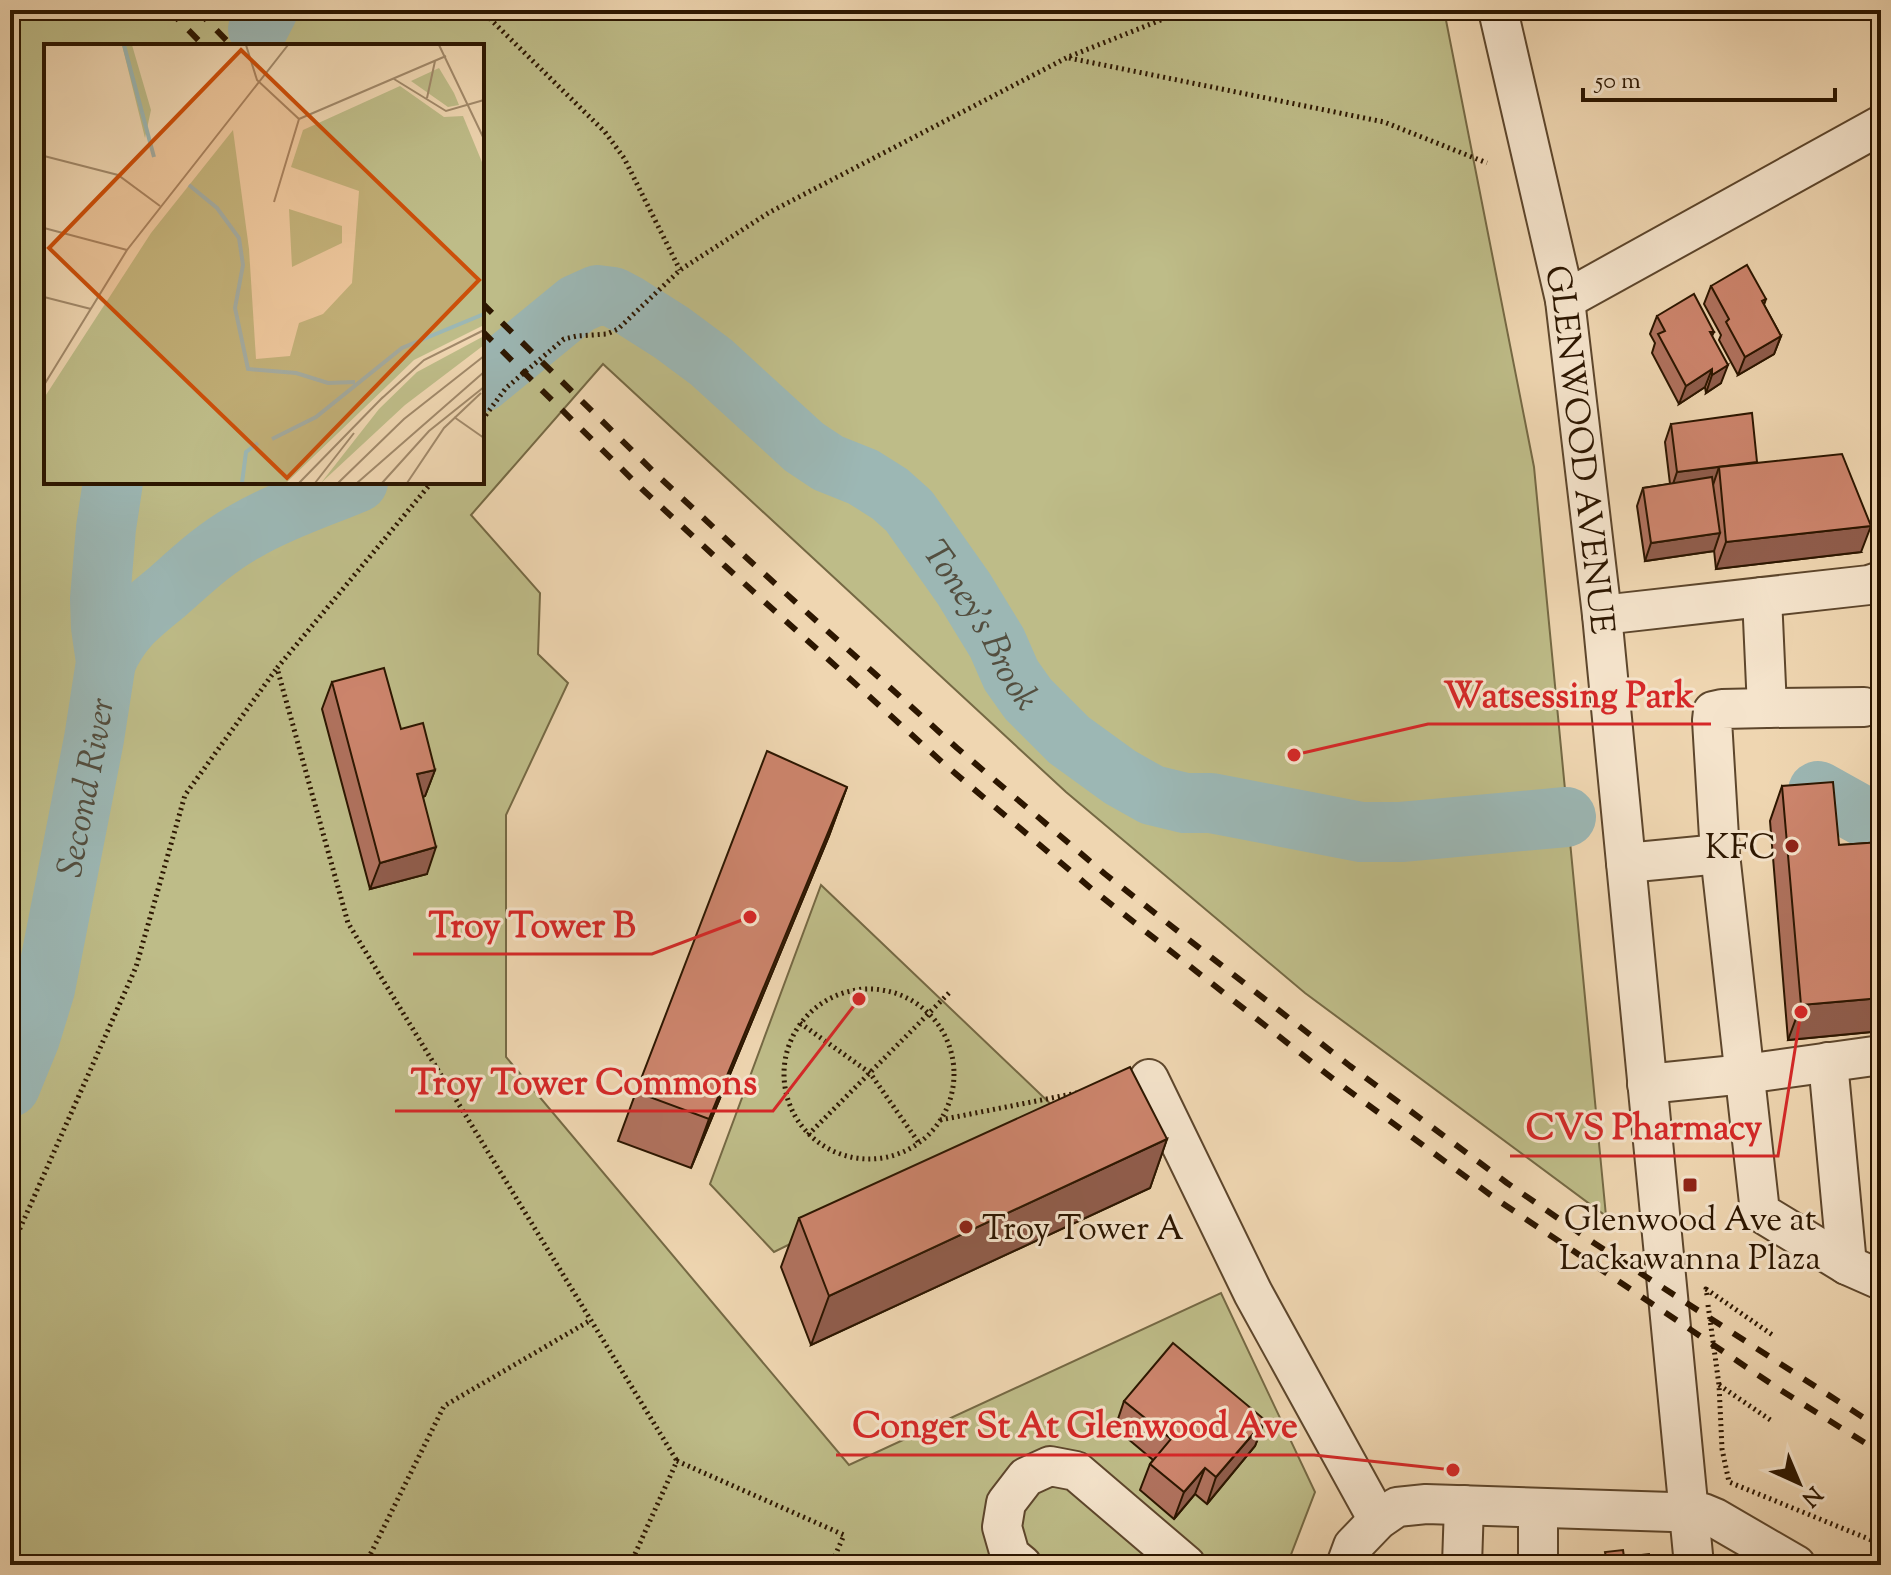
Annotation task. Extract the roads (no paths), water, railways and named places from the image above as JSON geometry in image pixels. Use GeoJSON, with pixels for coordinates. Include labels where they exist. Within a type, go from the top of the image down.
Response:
{"type":"FeatureCollection","features":[{"type":"Feature","properties":{"kind":"street","name":"GLENWOOD AVENUE"},"geometry":{"type":"LineString","coordinates":[[1498,10],[1565,300],[1602,615],[1694,1565]]}},
{"type":"Feature","properties":{"kind":"street"},"geometry":{"type":"LineString","coordinates":[[1565,300],[1881,125]]}},
{"type":"Feature","properties":{"kind":"street"},"geometry":{"type":"LineString","coordinates":[[1602,615],[1869,585],[1881,581]]}},
{"type":"Feature","properties":{"kind":"street"},"geometry":{"type":"LineString","coordinates":[[1762,597],[1767,708]]}},
{"type":"Feature","properties":{"kind":"street"},"geometry":{"type":"LineString","coordinates":[[1864,707],[1713,711],[1720,854],[1760,1212],[1847,1265],[1881,1280]]}},
{"type":"Feature","properties":{"kind":"street"},"geometry":{"type":"LineString","coordinates":[[1626,863],[1720,854]]}},
{"type":"Feature","properties":{"kind":"street"},"geometry":{"type":"LineString","coordinates":[[1647,1084],[1881,1055]]}},
{"type":"Feature","properties":{"kind":"street"},"geometry":{"type":"LineString","coordinates":[[1828,1062],[1847,1265]]}},
{"type":"Feature","properties":{"kind":"street"},"geometry":{"type":"LineString","coordinates":[[1149,1079],[1253,1293],[1378,1520]]}},
{"type":"Feature","properties":{"kind":"street"},"geometry":{"type":"LineString","coordinates":[[1022,1565],[1010,1555],[1002,1527],[1006,1503],[1026,1477],[1050,1466],[1076,1471],[1186,1565]]}},
{"type":"Feature","properties":{"kind":"street"},"geometry":{"type":"LineString","coordinates":[[1346,1565],[1353,1546],[1378,1520],[1397,1507],[1426,1504],[1703,1513],[1796,1565]]}},
{"type":"Feature","properties":{"kind":"street"},"geometry":{"type":"LineString","coordinates":[[1462,1565],[1464,1505]]}},
{"type":"Feature","properties":{"kind":"street"},"geometry":{"type":"LineString","coordinates":[[1538,1508],[1538,1565]]}},
{"type":"Feature","properties":{"kind":"waterway","name":"Second River"},"geometry":{"type":"LineString","coordinates":[[258,29],[268,10]]}},
{"type":"Feature","properties":{"kind":"waterway","name":"Toney's Brook"},"geometry":{"type":"LineString","coordinates":[[484,380],[577,304],[597,295],[613,297],[628,305],[711,362],[804,447],[828,463],[863,477],[909,511],[964,589],[997,643],[1011,675],[1028,699],[1069,740],[1120,777],[1152,795],[1185,803],[1211,803],[1361,832],[1401,832],[1566,817]]}},
{"type":"Feature","properties":{"kind":"waterway","name":"Second River"},"geometry":{"type":"LineString","coordinates":[[10,1087],[45,989],[94,739],[106,662],[100,599],[113,484]]}},
{"type":"Feature","properties":{"kind":"waterway","name":"Toney's Brook"},"geometry":{"type":"LineString","coordinates":[[106,662],[131,623],[223,545],[272,518],[353,484]]}},
{"type":"Feature","properties":{"kind":"waterway","name":"Toney's Brook"},"geometry":{"type":"LineString","coordinates":[[1818,791],[1881,826]]}},
{"type":"Feature","properties":{"kind":"railway"},"geometry":{"type":"LineString","coordinates":[[169,10],[202,44]]}},
{"type":"Feature","properties":{"kind":"railway"},"geometry":{"type":"LineString","coordinates":[[197,10],[230,44]]}},
{"type":"Feature","properties":{"kind":"railway"},"geometry":{"type":"LineString","coordinates":[[484,305],[739,551],[957,748],[1105,874],[1350,1066],[1507,1183],[1881,1429]]}},
{"type":"Feature","properties":{"kind":"railway"},"geometry":{"type":"LineString","coordinates":[[484,333],[725,566],[943,763],[1093,890],[1337,1082],[1496,1199],[1779,1389],[1881,1453]]}},
{"type":"Feature","properties":{"kind":"place","name":"Watsessing Park"},"geometry":{"type":"Point","coordinates":[1294,755]}},
{"type":"Feature","properties":{"kind":"place","name":"KFC"},"geometry":{"type":"Point","coordinates":[1792,846]}},
{"type":"Feature","properties":{"kind":"place","name":"Troy Tower B"},"geometry":{"type":"Point","coordinates":[750,917]}},
{"type":"Feature","properties":{"kind":"place","name":"Troy Tower Commons"},"geometry":{"type":"Point","coordinates":[859,999]}},
{"type":"Feature","properties":{"kind":"place","name":"CVS Pharmacy"},"geometry":{"type":"Point","coordinates":[1801,1012]}},
{"type":"Feature","properties":{"kind":"place","name":"Glenwood Ave at Lackawanna Plaza"},"geometry":{"type":"Point","coordinates":[1690,1185]}},
{"type":"Feature","properties":{"kind":"place","name":"Troy Tower A"},"geometry":{"type":"Point","coordinates":[966,1227]}},
{"type":"Feature","properties":{"kind":"place","name":"Conger St At Glenwood Ave"},"geometry":{"type":"Point","coordinates":[1453,1470]}}]}
